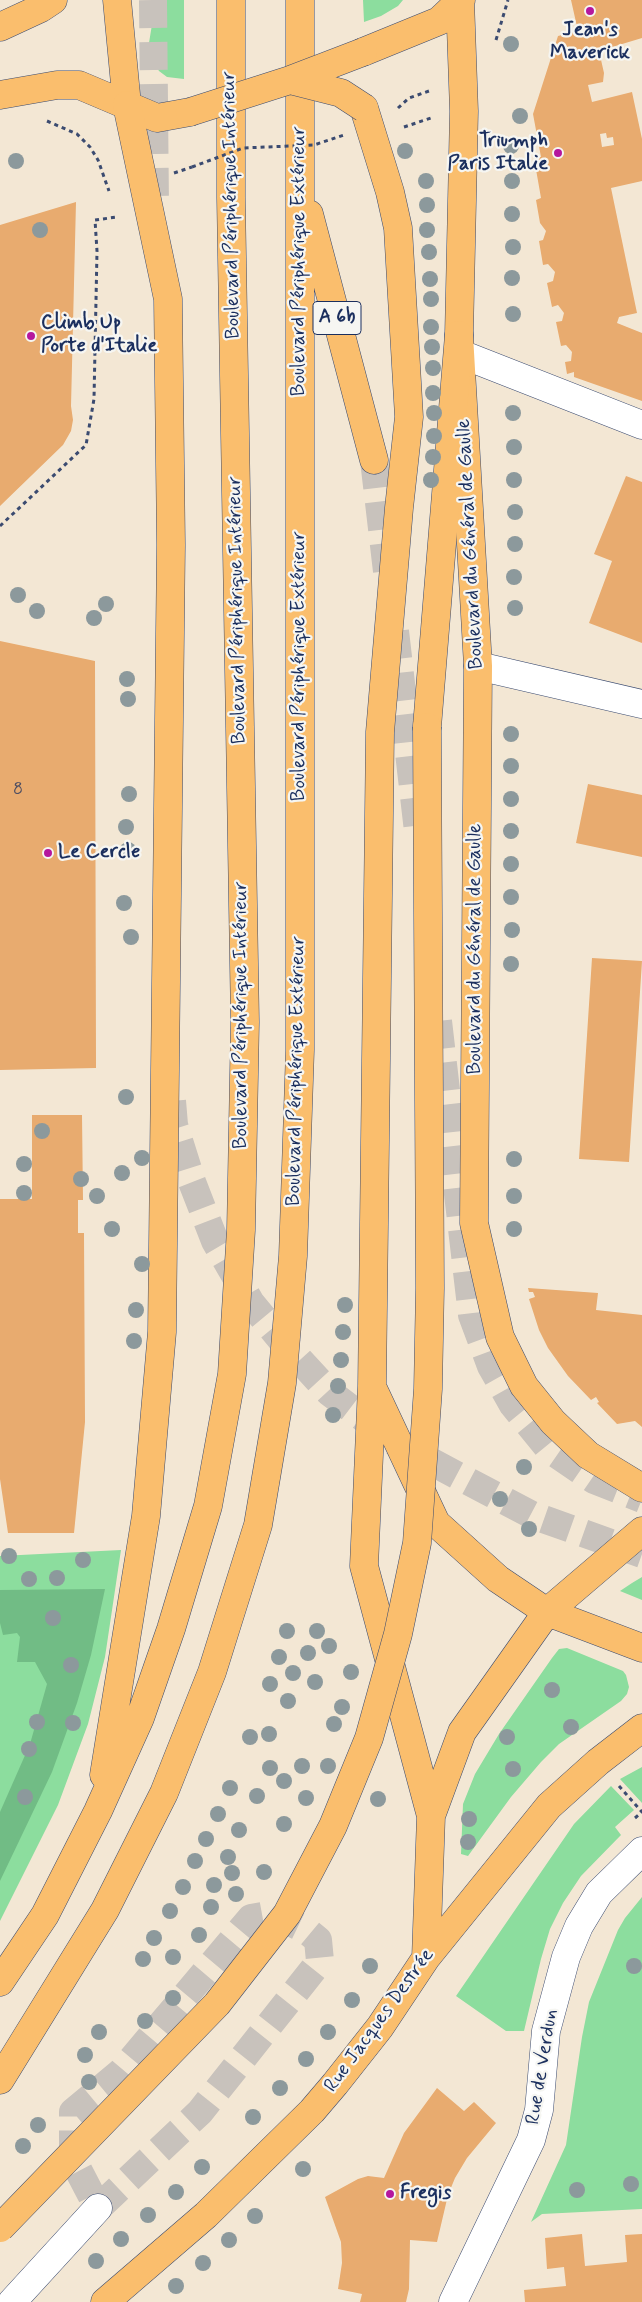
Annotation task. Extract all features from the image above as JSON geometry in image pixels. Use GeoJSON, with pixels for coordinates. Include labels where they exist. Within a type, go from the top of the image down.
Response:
{"type":"FeatureCollection","features":[{"type":"Feature","properties":{"kind":"main road"},"geometry":{"type":"LineString","coordinates":[[0,27],[41,8],[53,0]]}},
{"type":"Feature","properties":{"kind":"main road"},"geometry":{"type":"LineString","coordinates":[[98,1810],[146,1516],[162,1332],[171,546],[168,299],[127,105],[117,0]]}},
{"type":"Feature","properties":{"kind":"main road","name":"Boulevard Périphérique Intérieur"},"geometry":{"type":"LineString","coordinates":[[0,1982],[45,1915],[98,1810],[140,1718],[171,1629],[208,1506],[232,1374],[241,1230],[245,1022],[231,218],[231,0]]}},
{"type":"Feature","properties":{"kind":"main road","name":"Boulevard Périphérique Extérieur"},"geometry":{"type":"LineString","coordinates":[[0,2080],[105,1910],[167,1785],[212,1672],[258,1525],[282,1383],[293,1256],[300,1050],[300,0]]}},
{"type":"Feature","properties":{"kind":"main road"},"geometry":{"type":"LineString","coordinates":[[0,95],[57,85],[79,85],[157,118],[190,112],[290,80],[439,21],[460,0]]}},
{"type":"Feature","properties":{"kind":"main road","name":"Boulevard du Général de Gaulle"},"geometry":{"type":"LineString","coordinates":[[460,0],[464,111],[460,344],[478,666],[474,1223],[500,1336],[524,1386],[553,1422],[588,1455],[642,1488]]}},
{"type":"Feature","properties":{"kind":"main road"},"geometry":{"type":"LineString","coordinates":[[290,80],[341,93],[364,108],[390,192],[398,228],[409,417],[399,508],[380,732],[372,1387],[364,1566],[430,1816],[426,1958]]}},
{"type":"Feature","properties":{"kind":"main road","name":"A 6b"},"geometry":{"type":"LineString","coordinates":[[300,176],[374,460]]}},
{"type":"Feature","properties":{"kind":"main road"},"geometry":{"type":"LineString","coordinates":[[0,2228],[217,2004],[287,1914],[333,1826],[369,1738],[396,1643],[417,1543],[428,1389],[430,1288],[426,726],[460,344]]}},
{"type":"Feature","properties":{"kind":"main road"},"geometry":{"type":"LineString","coordinates":[[372,1387],[436,1523],[498,1579],[547,1612],[642,1648]]}},
{"type":"Feature","properties":{"kind":"main road"},"geometry":{"type":"LineString","coordinates":[[430,1816],[462,1732],[547,1612],[642,1530]]}},
{"type":"Feature","properties":{"kind":"main road","name":"Rue Jacques Destrée"},"geometry":{"type":"LineString","coordinates":[[105,2302],[206,2215],[312,2110],[380,2027],[426,1958],[549,1806],[598,1762],[642,1728]]}},
{"type":"Feature","properties":{"kind":"street"},"geometry":{"type":"LineString","coordinates":[[460,344],[642,425]]}},
{"type":"Feature","properties":{"kind":"street"},"geometry":{"type":"LineString","coordinates":[[478,666],[642,704]]}},
{"type":"Feature","properties":{"kind":"street","name":"Rue de Verdun"},"geometry":{"type":"LineString","coordinates":[[453,2302],[531,2140],[539,2110],[546,2030],[566,1957],[579,1926],[599,1893],[634,1858]]}},
{"type":"Feature","properties":{"kind":"street"},"geometry":{"type":"LineString","coordinates":[[12,2302],[98,2208]]}},
{"type":"Feature","properties":{"kind":"path"},"geometry":{"type":"LineString","coordinates":[[495,42],[508,0]]}},
{"type":"Feature","properties":{"kind":"path"},"geometry":{"type":"LineString","coordinates":[[395,110],[409,98],[436,89]]}},
{"type":"Feature","properties":{"kind":"path"},"geometry":{"type":"LineString","coordinates":[[400,128],[436,116]]}},
{"type":"Feature","properties":{"kind":"path"},"geometry":{"type":"LineString","coordinates":[[43,119],[66,128],[90,147],[98,160],[109,191],[117,192]]}},
{"type":"Feature","properties":{"kind":"path"},"geometry":{"type":"LineString","coordinates":[[192,167],[243,148],[314,145],[345,135]]}},
{"type":"Feature","properties":{"kind":"path"},"geometry":{"type":"LineString","coordinates":[[0,526],[86,445],[94,399],[98,251],[95,220],[120,216]]}},
{"type":"Feature","properties":{"kind":"path"},"geometry":{"type":"LineString","coordinates":[[616,1782],[642,1812],[627,1823]]}},
{"type":"Feature","properties":{"kind":"green space"},"geometry":{"type":"Polygon","coordinates":[[[156,0],[184,0],[184,79],[167,77],[159,71],[150,57],[148,49],[156,0]]]}},
{"type":"Feature","properties":{"kind":"green space"},"geometry":{"type":"Polygon","coordinates":[[[363,0],[403,0],[398,6],[381,16],[364,22],[363,0]]]}},
{"type":"Feature","properties":{"kind":"green space"},"geometry":{"type":"Polygon","coordinates":[[[121,1550],[105,1657],[88,1724],[58,1805],[0,1921],[0,1556],[121,1550]]]}},
{"type":"Feature","properties":{"kind":"green space"},"geometry":{"type":"Polygon","coordinates":[[[642,1577],[642,1600],[620,1591],[632,1583],[642,1577]]]}},
{"type":"Feature","properties":{"kind":"green space"},"geometry":{"type":"Polygon","coordinates":[[[105,1589],[91,1655],[77,1703],[52,1772],[0,1881],[0,1812],[30,1744],[47,1684],[35,1662],[17,1662],[20,1637],[17,1633],[3,1635],[0,1623],[0,1590],[105,1589]]]}},
{"type":"Feature","properties":{"kind":"green space"},"geometry":{"type":"Polygon","coordinates":[[[567,1648],[623,1671],[629,1687],[627,1694],[621,1701],[559,1744],[511,1797],[468,1856],[461,1854],[463,1804],[475,1774],[499,1734],[552,1658],[559,1649],[567,1648]]]}},
{"type":"Feature","properties":{"kind":"green space"},"geometry":{"type":"Polygon","coordinates":[[[642,1767],[642,1803],[620,1779],[642,1767]]]}},
{"type":"Feature","properties":{"kind":"green space"},"geometry":{"type":"Polygon","coordinates":[[[611,1786],[634,1810],[615,1827],[621,1835],[581,1876],[563,1903],[550,1929],[524,2031],[506,2031],[456,1996],[574,1824],[611,1786]]]}},
{"type":"Feature","properties":{"kind":"green space"},"geometry":{"type":"Polygon","coordinates":[[[642,1897],[642,2209],[542,2214],[531,2222],[566,2145],[589,2002],[618,1930],[642,1897]]]}},
{"type":"Feature","properties":{"kind":"building"},"geometry":{"type":"Polygon","coordinates":[[[571,0],[642,0],[642,38],[599,51],[604,73],[603,82],[588,85],[592,102],[632,92],[642,139],[642,181],[611,188],[637,313],[619,317],[617,323],[642,333],[642,401],[574,377],[574,372],[567,374],[565,362],[571,361],[572,352],[566,345],[561,346],[556,322],[562,321],[564,313],[558,305],[552,307],[547,283],[553,281],[555,272],[548,264],[543,265],[539,241],[543,240],[546,231],[540,223],[536,200],[541,198],[534,158],[541,157],[533,114],[558,36],[578,31],[571,0]],[[606,133],[600,134],[602,147],[614,145],[613,137],[607,138],[606,133]]]}},
{"type":"Feature","properties":{"kind":"building","name":"Climb Up Porte d'Italie"},"geometry":{"type":"Polygon","coordinates":[[[76,202],[71,406],[73,420],[71,431],[63,445],[0,506],[0,225],[76,202]]]}},
{"type":"Feature","properties":{"kind":"building"},"geometry":{"type":"Polygon","coordinates":[[[626,476],[642,482],[642,643],[589,623],[612,561],[594,554],[626,476]]]}},
{"type":"Feature","properties":{"kind":"building","name":"Le Cercle"},"geometry":{"type":"Polygon","coordinates":[[[0,641],[95,661],[96,1068],[0,1070],[0,641]]]}},
{"type":"Feature","properties":{"kind":"building"},"geometry":{"type":"Polygon","coordinates":[[[588,784],[642,795],[642,857],[576,843],[588,784]]]}},
{"type":"Feature","properties":{"kind":"building"},"geometry":{"type":"Polygon","coordinates":[[[592,958],[642,961],[629,1162],[579,1159],[592,958]]]}},
{"type":"Feature","properties":{"kind":"building"},"geometry":{"type":"Polygon","coordinates":[[[32,1115],[82,1115],[83,1200],[78,1200],[78,1233],[84,1233],[85,1422],[74,1533],[8,1533],[0,1479],[0,1199],[32,1199],[32,1115]]]}},
{"type":"Feature","properties":{"kind":"building"},"geometry":{"type":"Polygon","coordinates":[[[528,1288],[598,1293],[596,1310],[642,1315],[642,1427],[635,1421],[617,1424],[597,1403],[599,1402],[596,1397],[591,1400],[568,1376],[548,1348],[539,1330],[529,1299],[535,1297],[533,1292],[529,1292],[528,1288]]]}},
{"type":"Feature","properties":{"kind":"building","name":"Fregis"},"geometry":{"type":"Polygon","coordinates":[[[437,2088],[464,2111],[474,2102],[496,2123],[467,2158],[455,2178],[448,2195],[437,2242],[410,2240],[409,2289],[406,2302],[360,2302],[362,2294],[338,2289],[342,2263],[341,2242],[325,2197],[358,2179],[368,2176],[384,2178],[404,2133],[437,2088]]]}},
{"type":"Feature","properties":{"kind":"building"},"geometry":{"type":"Polygon","coordinates":[[[582,2234],[585,2266],[627,2262],[625,2235],[642,2234],[642,2302],[525,2302],[524,2290],[566,2286],[564,2267],[547,2269],[545,2238],[582,2234]]]}},
{"type":"Feature","properties":{"kind":"tunnel"},"geometry":{"type":"LineString","coordinates":[[153,0],[155,208]]}},
{"type":"Feature","properties":{"kind":"tunnel"},"geometry":{"type":"LineString","coordinates":[[374,460],[387,571]]}},
{"type":"Feature","properties":{"kind":"tunnel"},"geometry":{"type":"LineString","coordinates":[[395,631],[418,831]]}},
{"type":"Feature","properties":{"kind":"tunnel"},"geometry":{"type":"LineString","coordinates":[[438,1021],[472,1315],[491,1366],[513,1405],[549,1449],[594,1480],[642,1499]]}},
{"type":"Feature","properties":{"kind":"tunnel"},"geometry":{"type":"LineString","coordinates":[[172,1101],[174,1125],[192,1182],[215,1241],[251,1303],[284,1343],[329,1392],[396,1443],[532,1515],[642,1554]]}},
{"type":"Feature","properties":{"kind":"tunnel"},"geometry":{"type":"LineString","coordinates":[[273,1914],[306,1930],[318,1940],[320,1961],[200,2112],[98,2208],[73,2160],[73,2112],[121,2072],[251,1918],[273,1914]]}},
{"type":"Feature","properties":{"kind":"place","name":"Jean's Maverick"},"geometry":{"type":"Point","coordinates":[590,11]}},
{"type":"Feature","properties":{"kind":"place","name":"Triumph Paris Italie"},"geometry":{"type":"Point","coordinates":[558,153]}},
{"type":"Feature","properties":{"kind":"place","name":"Climb Up Porte d'Italie"},"geometry":{"type":"Point","coordinates":[31,336]}},
{"type":"Feature","properties":{"kind":"place","name":"Le Cercle"},"geometry":{"type":"Point","coordinates":[48,853]}},
{"type":"Feature","properties":{"kind":"place","name":"Fregis"},"geometry":{"type":"Point","coordinates":[390,2194]}}]}
